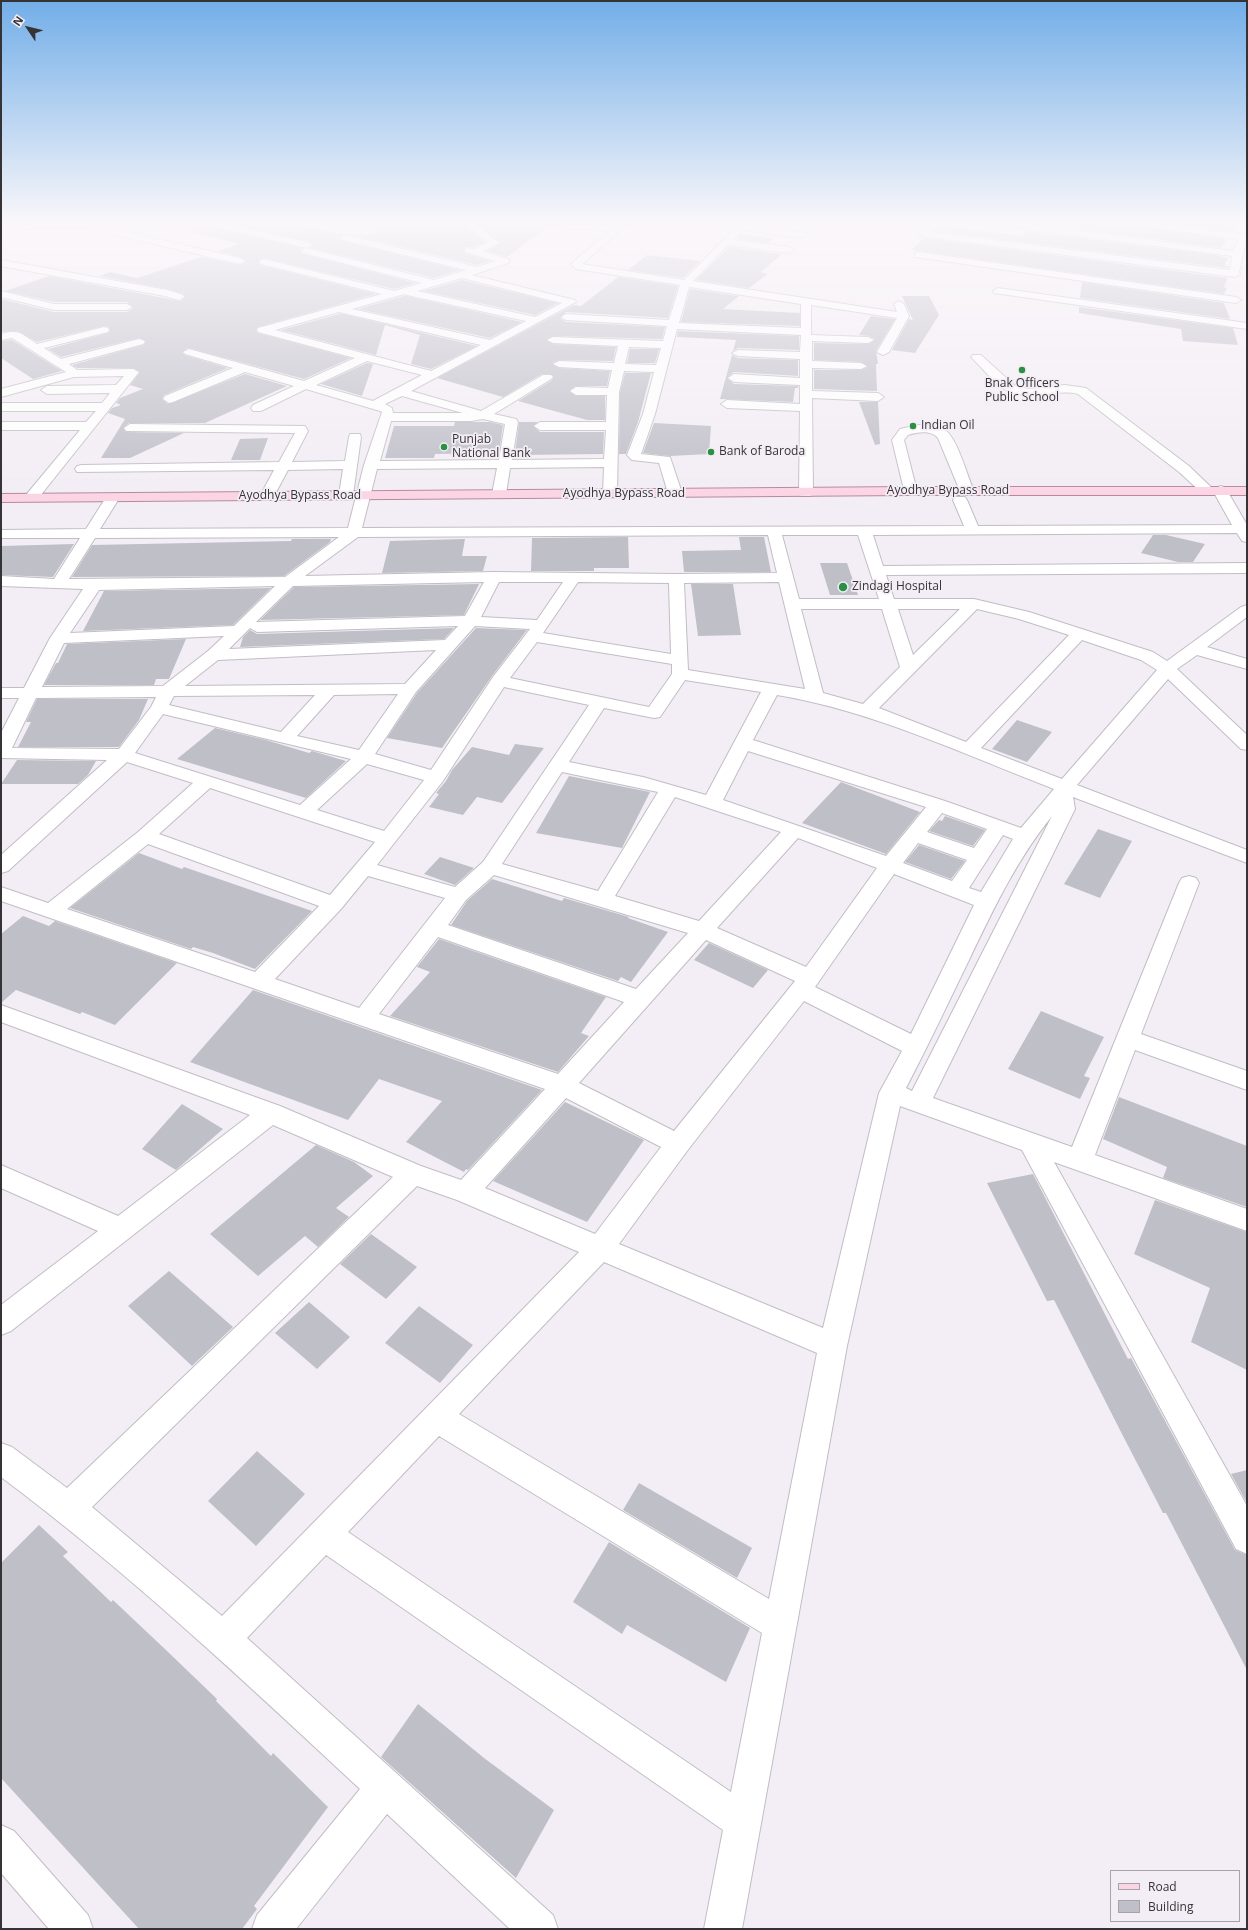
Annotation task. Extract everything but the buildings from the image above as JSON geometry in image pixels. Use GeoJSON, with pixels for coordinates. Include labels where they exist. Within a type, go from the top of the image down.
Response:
{"type":"FeatureCollection","features":[{"type":"Feature","properties":{"kind":"main road","name":"Ayodhya Bypass Road"},"geometry":{"type":"LineString","coordinates":[[1,508],[267,496],[346,496],[362,500],[499,494],[806,493],[910,491],[963,496]]}},
{"type":"Feature","properties":{"kind":"main road","name":"Ayodhya Bypass Road"},"geometry":{"type":"LineString","coordinates":[[1,498],[110,502],[992,496],[1218,493],[1247,491]]}},
{"type":"Feature","properties":{"kind":"main road","name":"Ayodhya Bypass Road"},"geometry":{"type":"LineString","coordinates":[[992,496],[1218,493],[1247,500]]}},
{"type":"Feature","properties":{"kind":"street"},"geometry":{"type":"LineString","coordinates":[[320,314],[262,330],[434,375]]}},
{"type":"Feature","properties":{"kind":"street"},"geometry":{"type":"LineString","coordinates":[[361,314],[492,344]]}},
{"type":"Feature","properties":{"kind":"street"},"geometry":{"type":"LineString","coordinates":[[504,314],[534,320]]}},
{"type":"Feature","properties":{"kind":"street"},"geometry":{"type":"LineString","coordinates":[[375,405],[546,314]]}},
{"type":"Feature","properties":{"kind":"street"},"geometry":{"type":"LineString","coordinates":[[675,493],[665,460],[637,457],[634,455],[649,414],[676,314]]}},
{"type":"Feature","properties":{"kind":"street"},"geometry":{"type":"LineString","coordinates":[[806,314],[806,493]]}},
{"type":"Feature","properties":{"kind":"street"},"geometry":{"type":"LineString","coordinates":[[883,314],[904,316],[883,352]]}},
{"type":"Feature","properties":{"kind":"street"},"geometry":{"type":"LineString","coordinates":[[1164,314],[1243,325],[1240,314]]}},
{"type":"Feature","properties":{"kind":"street"},"geometry":{"type":"LineString","coordinates":[[566,317],[868,340]]}},
{"type":"Feature","properties":{"kind":"street"},"geometry":{"type":"LineString","coordinates":[[36,347],[104,330]]}},
{"type":"Feature","properties":{"kind":"street"},"geometry":{"type":"LineString","coordinates":[[1,337],[14,334],[72,371]]}},
{"type":"Feature","properties":{"kind":"street"},"geometry":{"type":"LineString","coordinates":[[553,340],[667,345]]}},
{"type":"Feature","properties":{"kind":"street"},"geometry":{"type":"LineString","coordinates":[[60,363],[139,342]]}},
{"type":"Feature","properties":{"kind":"street"},"geometry":{"type":"LineString","coordinates":[[610,494],[613,392],[624,343]]}},
{"type":"Feature","properties":{"kind":"street"},"geometry":{"type":"LineString","coordinates":[[1,866],[124,755],[159,708],[168,691],[214,655],[290,580],[354,533],[388,411],[375,405],[189,352]]}},
{"type":"Feature","properties":{"kind":"street"},"geometry":{"type":"LineString","coordinates":[[738,353],[861,366]]}},
{"type":"Feature","properties":{"kind":"street"},"geometry":{"type":"LineString","coordinates":[[977,357],[1010,389],[1024,392],[1069,388],[1082,391],[1218,493],[1245,534]]}},
{"type":"Feature","properties":{"kind":"street"},"geometry":{"type":"LineString","coordinates":[[257,408],[366,358]]}},
{"type":"Feature","properties":{"kind":"street"},"geometry":{"type":"LineString","coordinates":[[559,364],[661,369]]}},
{"type":"Feature","properties":{"kind":"street"},"geometry":{"type":"LineString","coordinates":[[169,400],[244,368]]}},
{"type":"Feature","properties":{"kind":"street"},"geometry":{"type":"LineString","coordinates":[[1,393],[74,374],[133,372],[31,498]]}},
{"type":"Feature","properties":{"kind":"street"},"geometry":{"type":"LineString","coordinates":[[387,417],[471,417],[484,415],[547,377]]}},
{"type":"Feature","properties":{"kind":"street"},"geometry":{"type":"LineString","coordinates":[[734,378],[878,397]]}},
{"type":"Feature","properties":{"kind":"street"},"geometry":{"type":"LineString","coordinates":[[14,390],[119,389]]}},
{"type":"Feature","properties":{"kind":"street"},"geometry":{"type":"LineString","coordinates":[[576,391],[613,392]]}},
{"type":"Feature","properties":{"kind":"street"},"geometry":{"type":"LineString","coordinates":[[402,392],[512,422],[506,463],[499,494]]}},
{"type":"Feature","properties":{"kind":"street"},"geometry":{"type":"LineString","coordinates":[[727,404],[806,408]]}},
{"type":"Feature","properties":{"kind":"street"},"geometry":{"type":"LineString","coordinates":[[1,407],[106,407]]}},
{"type":"Feature","properties":{"kind":"street"},"geometry":{"type":"LineString","coordinates":[[4,426],[26,407]]}},
{"type":"Feature","properties":{"kind":"street"},"geometry":{"type":"LineString","coordinates":[[4,426],[90,426]]}},
{"type":"Feature","properties":{"kind":"street"},"geometry":{"type":"LineString","coordinates":[[540,426],[611,426]]}},
{"type":"Feature","properties":{"kind":"street"},"geometry":{"type":"LineString","coordinates":[[130,428],[301,429],[302,431],[267,496]]}},
{"type":"Feature","properties":{"kind":"street"},"geometry":{"type":"LineString","coordinates":[[910,491],[898,440],[904,432],[924,429],[934,430],[944,436],[973,530]]}},
{"type":"Feature","properties":{"kind":"street"},"geometry":{"type":"LineString","coordinates":[[346,496],[352,465],[355,437]]}},
{"type":"Feature","properties":{"kind":"street"},"geometry":{"type":"LineString","coordinates":[[372,465],[612,463]]}},
{"type":"Feature","properties":{"kind":"street"},"geometry":{"type":"LineString","coordinates":[[82,469],[352,465]]}},
{"type":"Feature","properties":{"kind":"street"},"geometry":{"type":"LineString","coordinates":[[59,583],[110,502]]}},
{"type":"Feature","properties":{"kind":"street"},"geometry":{"type":"LineString","coordinates":[[864,530],[909,668]]}},
{"type":"Feature","properties":{"kind":"street"},"geometry":{"type":"LineString","coordinates":[[1,534],[973,530],[1245,534]]}},
{"type":"Feature","properties":{"kind":"street"},"geometry":{"type":"LineString","coordinates":[[774,531],[815,696]]}},
{"type":"Feature","properties":{"kind":"street"},"geometry":{"type":"LineString","coordinates":[[878,571],[1247,568]]}},
{"type":"Feature","properties":{"kind":"street"},"geometry":{"type":"LineString","coordinates":[[2,583],[59,583],[94,585],[494,576],[573,579],[785,577]]}},
{"type":"Feature","properties":{"kind":"street"},"geometry":{"type":"LineString","coordinates":[[303,812],[364,757],[410,689],[471,621],[494,576]]}},
{"type":"Feature","properties":{"kind":"street"},"geometry":{"type":"LineString","coordinates":[[260,982],[334,904],[388,839],[436,777],[499,681],[573,579]]}},
{"type":"Feature","properties":{"kind":"street"},"geometry":{"type":"LineString","coordinates":[[499,681],[654,714],[680,667],[676,579]]}},
{"type":"Feature","properties":{"kind":"street"},"geometry":{"type":"LineString","coordinates":[[94,585],[58,638],[29,692],[1,752],[124,755],[388,839]]}},
{"type":"Feature","properties":{"kind":"street"},"geometry":{"type":"LineString","coordinates":[[792,604],[974,604],[1023,615],[1146,656],[1167,669],[1247,745]]}},
{"type":"Feature","properties":{"kind":"street"},"geometry":{"type":"LineString","coordinates":[[867,710],[974,604]]}},
{"type":"Feature","properties":{"kind":"street"},"geometry":{"type":"LineString","coordinates":[[723,1929],[833,1346],[891,1093],[916,1047],[986,902],[1025,836],[1064,788],[1167,669],[1247,610]]}},
{"type":"Feature","properties":{"kind":"street"},"geometry":{"type":"LineString","coordinates":[[257,626],[471,621],[537,630],[680,667],[772,688],[815,696],[867,710],[970,749],[1064,788],[1247,857]]}},
{"type":"Feature","properties":{"kind":"street"},"geometry":{"type":"LineString","coordinates":[[58,638],[238,631]]}},
{"type":"Feature","properties":{"kind":"street"},"geometry":{"type":"LineString","coordinates":[[970,749],[1080,633]]}},
{"type":"Feature","properties":{"kind":"street"},"geometry":{"type":"LineString","coordinates":[[214,655],[449,645]]}},
{"type":"Feature","properties":{"kind":"street"},"geometry":{"type":"LineString","coordinates":[[1194,649],[1247,664]]}},
{"type":"Feature","properties":{"kind":"street"},"geometry":{"type":"LineString","coordinates":[[712,802],[772,688]]}},
{"type":"Feature","properties":{"kind":"street"},"geometry":{"type":"LineString","coordinates":[[1,692],[410,689]]}},
{"type":"Feature","properties":{"kind":"street"},"geometry":{"type":"LineString","coordinates":[[285,738],[329,690]]}},
{"type":"Feature","properties":{"kind":"street"},"geometry":{"type":"LineString","coordinates":[[364,1018],[460,895],[490,867],[558,766],[598,703]]}},
{"type":"Feature","properties":{"kind":"street"},"geometry":{"type":"LineString","coordinates":[[159,708],[364,757],[436,777]]}},
{"type":"Feature","properties":{"kind":"street"},"geometry":{"type":"LineString","coordinates":[[743,742],[938,805],[1025,836]]}},
{"type":"Feature","properties":{"kind":"street"},"geometry":{"type":"LineString","coordinates":[[558,766],[670,790],[712,802],[890,865],[986,902]]}},
{"type":"Feature","properties":{"kind":"street"},"geometry":{"type":"LineString","coordinates":[[50,912],[145,836],[207,781]]}},
{"type":"Feature","properties":{"kind":"street"},"geometry":{"type":"LineString","coordinates":[[918,1103],[1065,809],[1064,788]]}},
{"type":"Feature","properties":{"kind":"street"},"geometry":{"type":"LineString","coordinates":[[603,899],[670,790]]}},
{"type":"Feature","properties":{"kind":"street"},"geometry":{"type":"LineString","coordinates":[[223,1640],[600,1248],[678,1144],[805,983],[890,865],[938,805]]}},
{"type":"Feature","properties":{"kind":"street"},"geometry":{"type":"LineString","coordinates":[[956,890],[998,827]]}},
{"type":"Feature","properties":{"kind":"street"},"geometry":{"type":"LineString","coordinates":[[466,1192],[561,1085],[793,831]]}},
{"type":"Feature","properties":{"kind":"street"},"geometry":{"type":"LineString","coordinates":[[914,835],[978,856]]}},
{"type":"Feature","properties":{"kind":"street"},"geometry":{"type":"LineString","coordinates":[[145,836],[334,904]]}},
{"type":"Feature","properties":{"kind":"street"},"geometry":{"type":"LineString","coordinates":[[490,867],[603,899],[703,930],[805,983],[916,1047]]}},
{"type":"Feature","properties":{"kind":"street"},"geometry":{"type":"LineString","coordinates":[[363,868],[460,895]]}},
{"type":"Feature","properties":{"kind":"street"},"geometry":{"type":"LineString","coordinates":[[1080,1160],[1189,883]]}},
{"type":"Feature","properties":{"kind":"street"},"geometry":{"type":"LineString","coordinates":[[1,894],[50,912],[561,1085],[678,1144]]}},
{"type":"Feature","properties":{"kind":"street"},"geometry":{"type":"LineString","coordinates":[[435,928],[640,999]]}},
{"type":"Feature","properties":{"kind":"street"},"geometry":{"type":"LineString","coordinates":[[1,1013],[271,1113],[413,1174],[466,1192],[833,1346]]}},
{"type":"Feature","properties":{"kind":"street"},"geometry":{"type":"LineString","coordinates":[[1128,1038],[1247,1081]]}},
{"type":"Feature","properties":{"kind":"street"},"geometry":{"type":"LineString","coordinates":[[891,1093],[1247,1220]]}},
{"type":"Feature","properties":{"kind":"street"},"geometry":{"type":"LineString","coordinates":[[1,1322],[122,1230],[271,1113]]}},
{"type":"Feature","properties":{"kind":"street"},"geometry":{"type":"LineString","coordinates":[[1030,1142],[1247,1538]]}},
{"type":"Feature","properties":{"kind":"street"},"geometry":{"type":"LineString","coordinates":[[69,1508],[413,1174]]}},
{"type":"Feature","properties":{"kind":"street"},"geometry":{"type":"LineString","coordinates":[[1,1176],[122,1230]]}},
{"type":"Feature","properties":{"kind":"street"},"geometry":{"type":"LineString","coordinates":[[436,1417],[780,1625]]}},
{"type":"Feature","properties":{"kind":"street"},"geometry":{"type":"LineString","coordinates":[[1,1458],[69,1508],[223,1640],[538,1929]]}},
{"type":"Feature","properties":{"kind":"street"},"geometry":{"type":"LineString","coordinates":[[324,1534],[743,1822]]}},
{"type":"Feature","properties":{"kind":"street"},"geometry":{"type":"LineString","coordinates":[[271,1929],[384,1788]]}},
{"type":"Feature","properties":{"kind":"street"},"geometry":{"type":"LineString","coordinates":[[1,1844],[74,1929]]}},
{"type":"Feature","properties":{"kind":"place","name":"Bnak Officers Public School"},"geometry":{"type":"Point","coordinates":[1022,370]}},
{"type":"Feature","properties":{"kind":"place","name":"Indian Oil"},"geometry":{"type":"Point","coordinates":[913,426]}},
{"type":"Feature","properties":{"kind":"place","name":"Punjab National Bank"},"geometry":{"type":"Point","coordinates":[444,447]}},
{"type":"Feature","properties":{"kind":"place","name":"Bank of Baroda"},"geometry":{"type":"Point","coordinates":[711,452]}},
{"type":"Feature","properties":{"kind":"place","name":"Zindagi Hospital"},"geometry":{"type":"Point","coordinates":[843,587]}}]}
